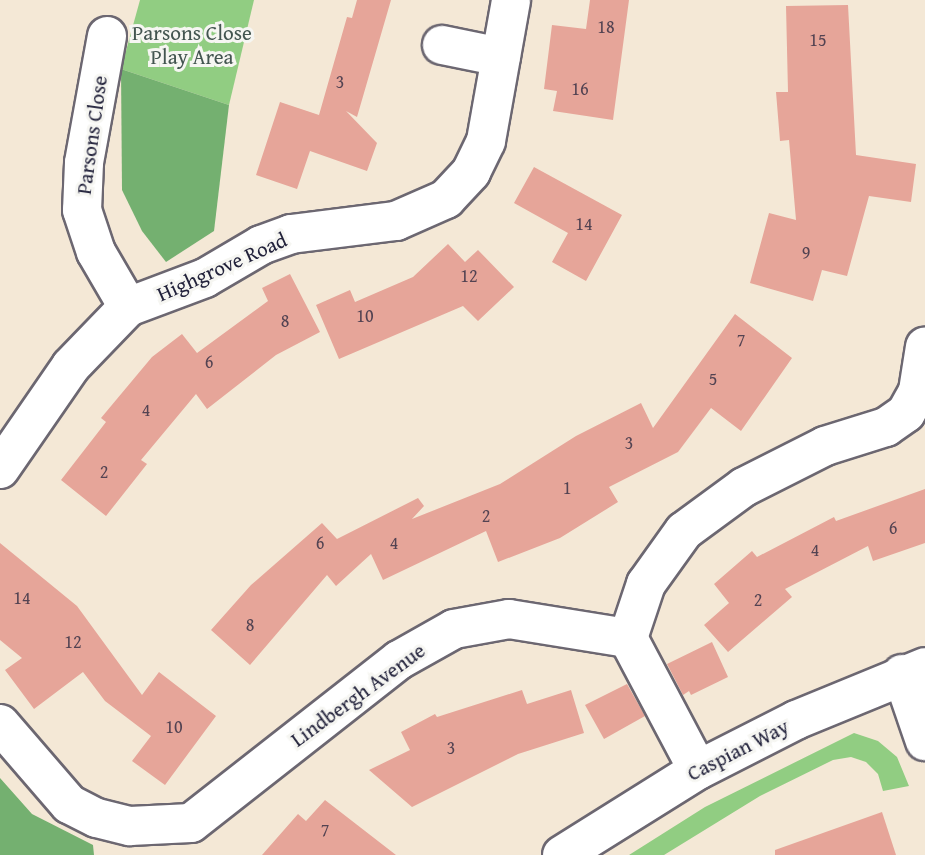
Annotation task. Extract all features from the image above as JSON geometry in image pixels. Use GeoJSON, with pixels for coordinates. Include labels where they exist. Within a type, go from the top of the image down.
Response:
{"type":"FeatureCollection","features":[{"type":"Feature","properties":{"kind":"street","name":"Highgrove Road"},"geometry":{"type":"LineString","coordinates":[[0,470],[71,366],[128,307],[205,278],[261,245],[291,234],[396,221],[446,199],[471,172],[486,141],[511,0]]}},
{"type":"Feature","properties":{"kind":"street","name":"Parsons Close"},"geometry":{"type":"LineString","coordinates":[[107,36],[84,163],[82,210],[96,252],[128,307]]}},
{"type":"Feature","properties":{"kind":"street"},"geometry":{"type":"LineString","coordinates":[[442,45],[502,57]]}},
{"type":"Feature","properties":{"kind":"street"},"geometry":{"type":"LineString","coordinates":[[698,770],[628,638],[646,584],[684,531],[744,486],[825,446],[886,427],[906,414],[918,391],[925,347]]}},
{"type":"Feature","properties":{"kind":"street","name":"Lindbergh Avenue"},"geometry":{"type":"LineString","coordinates":[[0,724],[69,804],[97,818],[130,826],[191,823],[399,660],[454,629],[509,619],[628,638]]}},
{"type":"Feature","properties":{"kind":"street"},"geometry":{"type":"LineString","coordinates":[[914,671],[925,741]]}},
{"type":"Feature","properties":{"kind":"street","name":"Caspian Way"},"geometry":{"type":"LineString","coordinates":[[562,855],[698,770],[796,720],[914,671]]}},
{"type":"Feature","properties":{"kind":"green space","name":"Parsons Close Play Area"},"geometry":{"type":"Polygon","coordinates":[[[140,0],[254,0],[229,105],[121,69],[140,0]]]}},
{"type":"Feature","properties":{"kind":"green space"},"geometry":{"type":"Polygon","coordinates":[[[121,69],[229,105],[214,231],[166,262],[142,231],[122,190],[121,69]]]}},
{"type":"Feature","properties":{"kind":"green space"},"geometry":{"type":"Polygon","coordinates":[[[854,733],[878,741],[897,757],[909,786],[883,791],[878,774],[866,762],[851,757],[833,760],[760,796],[664,855],[629,855],[705,807],[854,733]]]}},
{"type":"Feature","properties":{"kind":"green space"},"geometry":{"type":"Polygon","coordinates":[[[0,778],[32,814],[93,845],[94,855],[0,855],[0,778]]]}},
{"type":"Feature","properties":{"kind":"building"},"geometry":{"type":"Polygon","coordinates":[[[357,0],[391,0],[357,117],[346,111],[377,143],[367,171],[310,151],[297,189],[256,175],[280,102],[319,115],[347,17],[352,18],[357,0]]]}},
{"type":"Feature","properties":{"kind":"building"},"geometry":{"type":"Polygon","coordinates":[[[590,0],[629,0],[613,120],[553,111],[557,91],[544,89],[552,25],[586,29],[590,0]]]}},
{"type":"Feature","properties":{"kind":"building"},"geometry":{"type":"Polygon","coordinates":[[[848,5],[856,155],[916,164],[911,202],[869,196],[847,276],[822,270],[813,301],[750,283],[769,213],[796,220],[789,140],[780,141],[776,92],[788,92],[786,6],[848,5]]]}},
{"type":"Feature","properties":{"kind":"building"},"geometry":{"type":"Polygon","coordinates":[[[534,167],[622,215],[586,281],[552,262],[568,233],[514,203],[534,167]]]}},
{"type":"Feature","properties":{"kind":"building"},"geometry":{"type":"Polygon","coordinates":[[[448,244],[465,262],[478,250],[514,287],[478,321],[463,306],[339,359],[316,305],[350,290],[355,302],[413,277],[448,244]]]}},
{"type":"Feature","properties":{"kind":"building"},"geometry":{"type":"Polygon","coordinates":[[[290,274],[320,332],[276,355],[207,409],[196,394],[141,460],[147,464],[106,516],[61,480],[106,422],[101,418],[152,357],[182,334],[197,353],[268,301],[262,288],[290,274]]]}},
{"type":"Feature","properties":{"kind":"building"},"geometry":{"type":"Polygon","coordinates":[[[735,314],[792,358],[741,431],[711,408],[678,452],[609,487],[618,502],[560,538],[498,562],[486,531],[383,580],[371,554],[336,586],[327,575],[250,665],[211,630],[251,585],[322,523],[337,539],[418,498],[424,506],[412,519],[500,484],[576,436],[641,403],[653,428],[735,314]]]}},
{"type":"Feature","properties":{"kind":"building"},"geometry":{"type":"Polygon","coordinates":[[[925,489],[925,543],[873,561],[868,546],[785,589],[792,597],[728,652],[704,625],[729,603],[714,584],[752,551],[757,557],[834,517],[836,521],[925,489]]]}},
{"type":"Feature","properties":{"kind":"building"},"geometry":{"type":"Polygon","coordinates":[[[0,543],[77,606],[142,695],[159,672],[216,716],[165,785],[132,761],[151,736],[105,701],[83,672],[34,709],[5,670],[22,658],[0,640],[0,543]]]}},
{"type":"Feature","properties":{"kind":"building"},"geometry":{"type":"Polygon","coordinates":[[[712,642],[728,677],[691,695],[689,691],[683,695],[667,664],[712,642]]]}},
{"type":"Feature","properties":{"kind":"building"},"geometry":{"type":"Polygon","coordinates":[[[627,684],[645,716],[604,739],[585,705],[627,684]]]}},
{"type":"Feature","properties":{"kind":"building"},"geometry":{"type":"Polygon","coordinates":[[[522,690],[527,704],[571,690],[584,733],[518,754],[412,807],[369,770],[410,750],[401,732],[435,714],[437,717],[522,690]]]}},
{"type":"Feature","properties":{"kind":"building"},"geometry":{"type":"Polygon","coordinates":[[[325,800],[396,855],[262,855],[298,814],[306,821],[325,800]]]}},
{"type":"Feature","properties":{"kind":"building"},"geometry":{"type":"Polygon","coordinates":[[[882,812],[896,855],[775,855],[775,850],[882,812]]]}}]}
